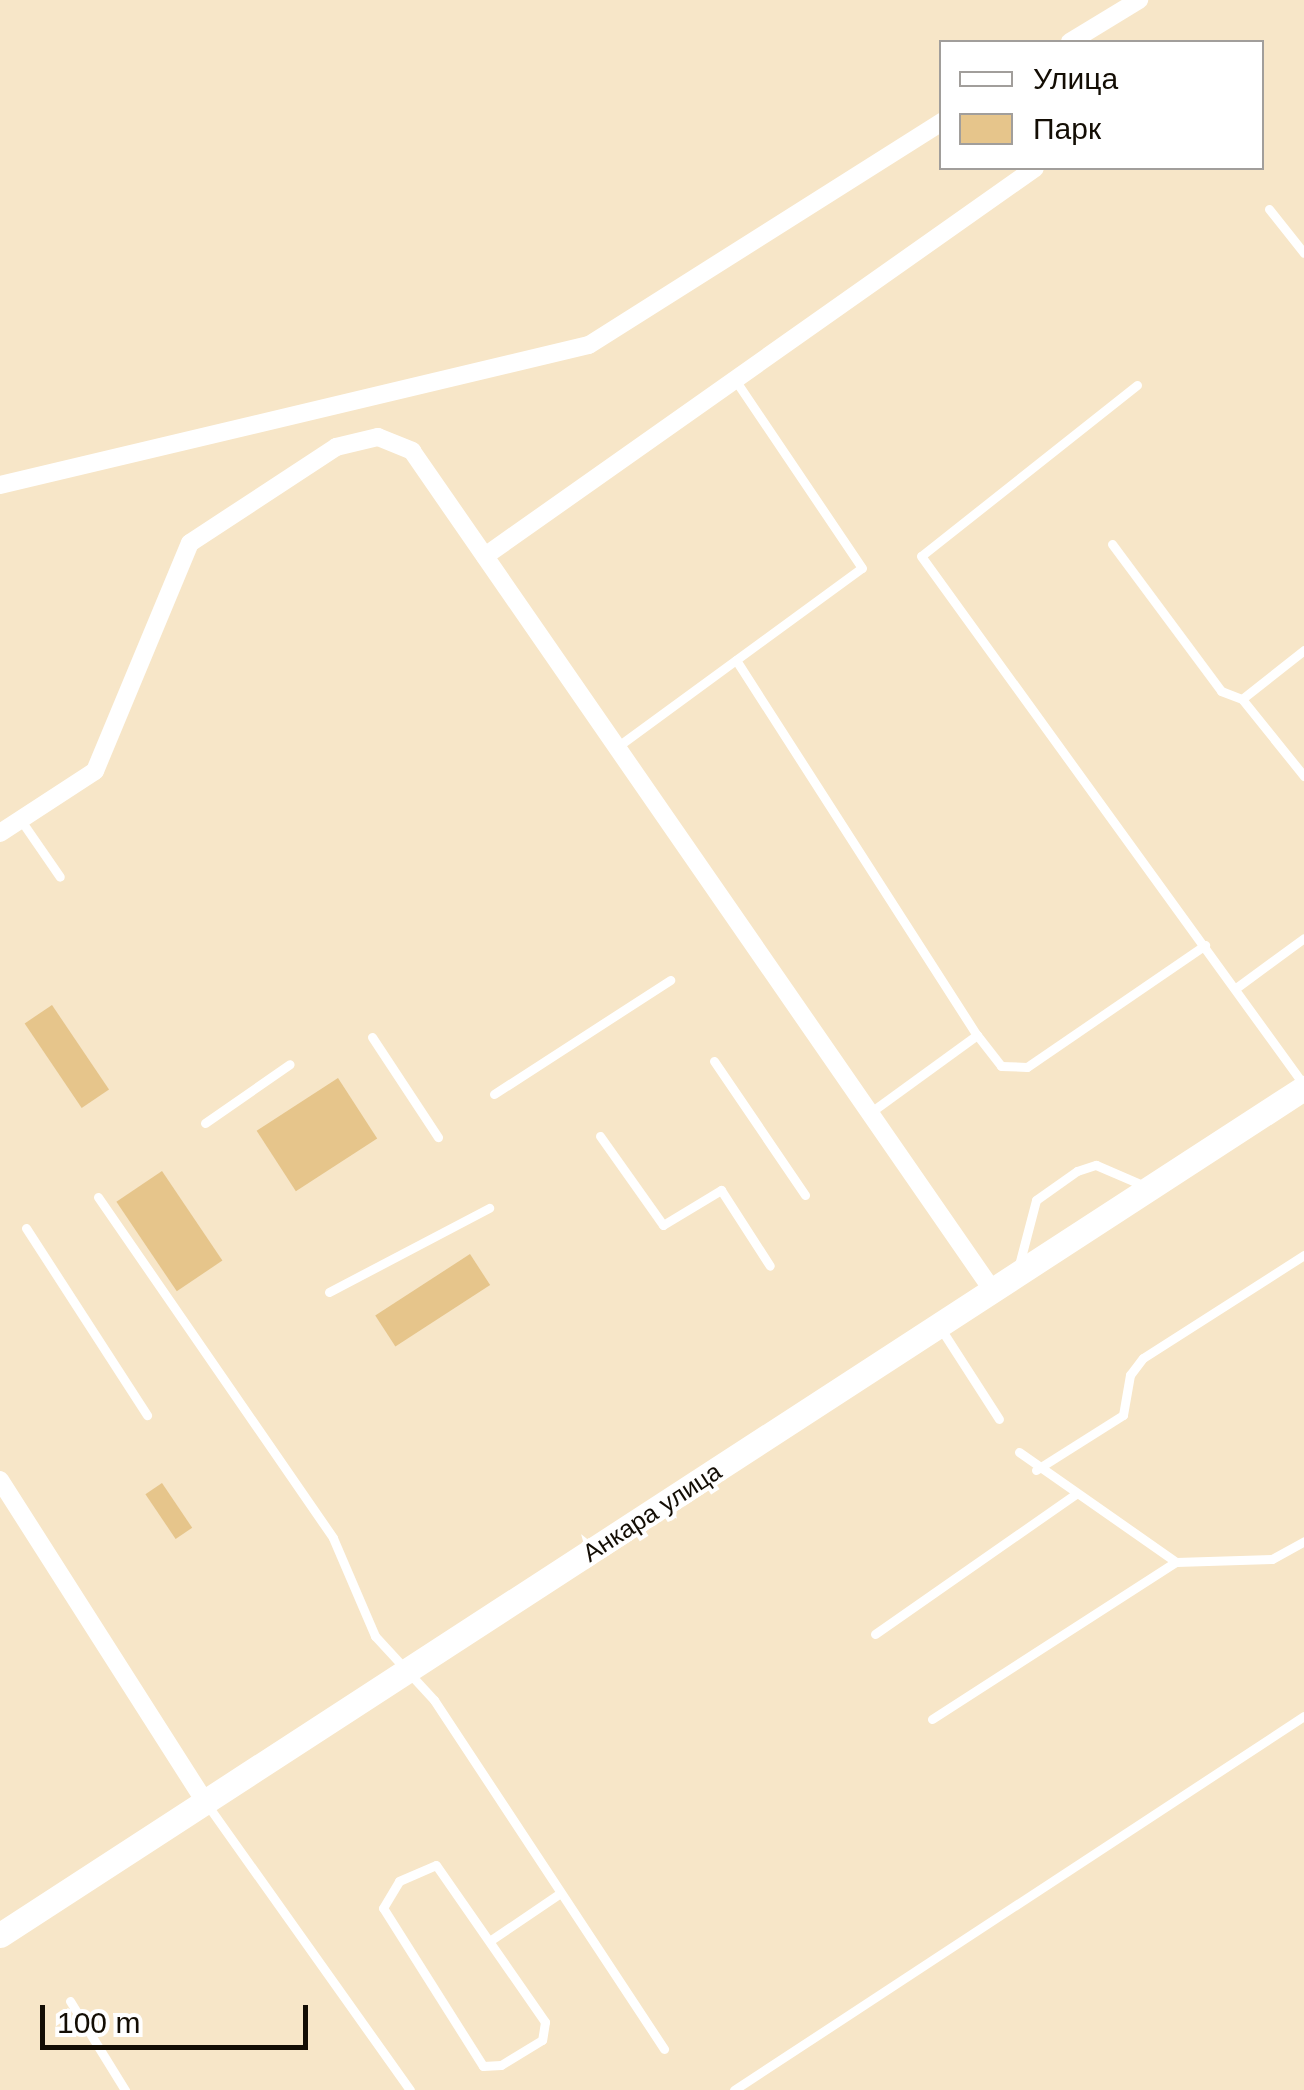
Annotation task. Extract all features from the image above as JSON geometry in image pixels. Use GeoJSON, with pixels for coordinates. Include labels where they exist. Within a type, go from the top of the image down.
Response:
{"type":"FeatureCollection","features":[{"type":"Feature","properties":{"kind":"main road","name":"Анкара улица"},"geometry":{"type":"LineString","coordinates":[[0,1935],[1304,1087]]}},
{"type":"Feature","properties":{"kind":"street"},"geometry":{"type":"LineString","coordinates":[[1073,40],[1139,0]]}},
{"type":"Feature","properties":{"kind":"street"},"geometry":{"type":"LineString","coordinates":[[0,484],[589,345],[939,124]]}},
{"type":"Feature","properties":{"kind":"street"},"geometry":{"type":"LineString","coordinates":[[485,556],[1032,170]]}},
{"type":"Feature","properties":{"kind":"street"},"geometry":{"type":"LineString","coordinates":[[0,833],[96,771],[190,543],[336,447],[378,437],[412,451],[870,1113],[1001,1286]]}},
{"type":"Feature","properties":{"kind":"street"},"geometry":{"type":"LineString","coordinates":[[0,1480],[205,1802]]}},
{"type":"Feature","properties":{"kind":"lane"},"geometry":{"type":"LineString","coordinates":[[1269,208],[1304,253]]}},
{"type":"Feature","properties":{"kind":"lane"},"geometry":{"type":"LineString","coordinates":[[617,747],[862,568],[736,382]]}},
{"type":"Feature","properties":{"kind":"lane"},"geometry":{"type":"LineString","coordinates":[[1137,385],[921,556],[1304,1087]]}},
{"type":"Feature","properties":{"kind":"lane"},"geometry":{"type":"LineString","coordinates":[[1112,544],[1220,691],[1242,699],[1304,776]]}},
{"type":"Feature","properties":{"kind":"lane"},"geometry":{"type":"LineString","coordinates":[[1242,699],[1304,650]]}},
{"type":"Feature","properties":{"kind":"lane"},"geometry":{"type":"LineString","coordinates":[[736,660],[977,1035],[1001,1066],[1026,1067],[1205,945]]}},
{"type":"Feature","properties":{"kind":"lane"},"geometry":{"type":"LineString","coordinates":[[20,820],[60,876]]}},
{"type":"Feature","properties":{"kind":"lane"},"geometry":{"type":"LineString","coordinates":[[1236,988],[1304,938]]}},
{"type":"Feature","properties":{"kind":"lane"},"geometry":{"type":"LineString","coordinates":[[494,1094],[670,980]]}},
{"type":"Feature","properties":{"kind":"lane"},"geometry":{"type":"LineString","coordinates":[[870,1113],[977,1035]]}},
{"type":"Feature","properties":{"kind":"lane"},"geometry":{"type":"LineString","coordinates":[[372,1037],[438,1137]]}},
{"type":"Feature","properties":{"kind":"lane"},"geometry":{"type":"LineString","coordinates":[[714,1061],[806,1195]]}},
{"type":"Feature","properties":{"kind":"lane"},"geometry":{"type":"LineString","coordinates":[[204,1122],[290,1064]]}},
{"type":"Feature","properties":{"kind":"lane"},"geometry":{"type":"LineString","coordinates":[[600,1136],[663,1225],[721,1190],[770,1266]]}},
{"type":"Feature","properties":{"kind":"lane"},"geometry":{"type":"LineString","coordinates":[[1001,1286],[1023,1256],[1036,1200],[1077,1171],[1096,1165],[1150,1188]]}},
{"type":"Feature","properties":{"kind":"lane"},"geometry":{"type":"LineString","coordinates":[[98,1197],[334,1538],[375,1636],[403,1674],[434,1700],[664,2048]]}},
{"type":"Feature","properties":{"kind":"lane"},"geometry":{"type":"LineString","coordinates":[[329,1292],[489,1208]]}},
{"type":"Feature","properties":{"kind":"lane"},"geometry":{"type":"LineString","coordinates":[[26,1228],[148,1416]]}},
{"type":"Feature","properties":{"kind":"lane"},"geometry":{"type":"LineString","coordinates":[[1036,1470],[1123,1415],[1130,1375],[1144,1358],[1304,1255]]}},
{"type":"Feature","properties":{"kind":"lane"},"geometry":{"type":"LineString","coordinates":[[939,1325],[999,1419]]}},
{"type":"Feature","properties":{"kind":"lane"},"geometry":{"type":"LineString","coordinates":[[1019,1452],[1036,1470],[1176,1562]]}},
{"type":"Feature","properties":{"kind":"lane"},"geometry":{"type":"LineString","coordinates":[[875,1634],[1077,1494]]}},
{"type":"Feature","properties":{"kind":"lane"},"geometry":{"type":"LineString","coordinates":[[932,1719],[1176,1562],[1272,1559],[1304,1541]]}},
{"type":"Feature","properties":{"kind":"lane"},"geometry":{"type":"LineString","coordinates":[[734,2090],[1304,1716]]}},
{"type":"Feature","properties":{"kind":"lane"},"geometry":{"type":"LineString","coordinates":[[205,1802],[410,2090]]}},
{"type":"Feature","properties":{"kind":"lane"},"geometry":{"type":"LineString","coordinates":[[436,1865],[491,1940],[545,2022],[542,2040],[491,2068],[483,2066],[383,1908],[385,1896],[398,1881],[436,1865]]}},
{"type":"Feature","properties":{"kind":"lane"},"geometry":{"type":"LineString","coordinates":[[491,1940],[559,1894]]}},
{"type":"Feature","properties":{"kind":"lane"},"geometry":{"type":"LineString","coordinates":[[70,2001],[125,2090]]}},
{"type":"Feature","properties":{"kind":"green space"},"geometry":{"type":"Polygon","coordinates":[[[52,1005],[109,1090],[82,1108],[25,1023],[52,1005]]]}},
{"type":"Feature","properties":{"kind":"green space"},"geometry":{"type":"Polygon","coordinates":[[[338,1078],[377,1138],[296,1191],[257,1131],[338,1078]]]}},
{"type":"Feature","properties":{"kind":"green space"},"geometry":{"type":"Polygon","coordinates":[[[162,1171],[222,1261],[177,1291],[116,1202],[162,1171]]]}},
{"type":"Feature","properties":{"kind":"green space"},"geometry":{"type":"Polygon","coordinates":[[[470,1254],[490,1285],[395,1347],[375,1316],[470,1254]]]}},
{"type":"Feature","properties":{"kind":"green space"},"geometry":{"type":"Polygon","coordinates":[[[162,1483],[192,1528],[176,1539],[145,1494],[162,1483]]]}}]}
